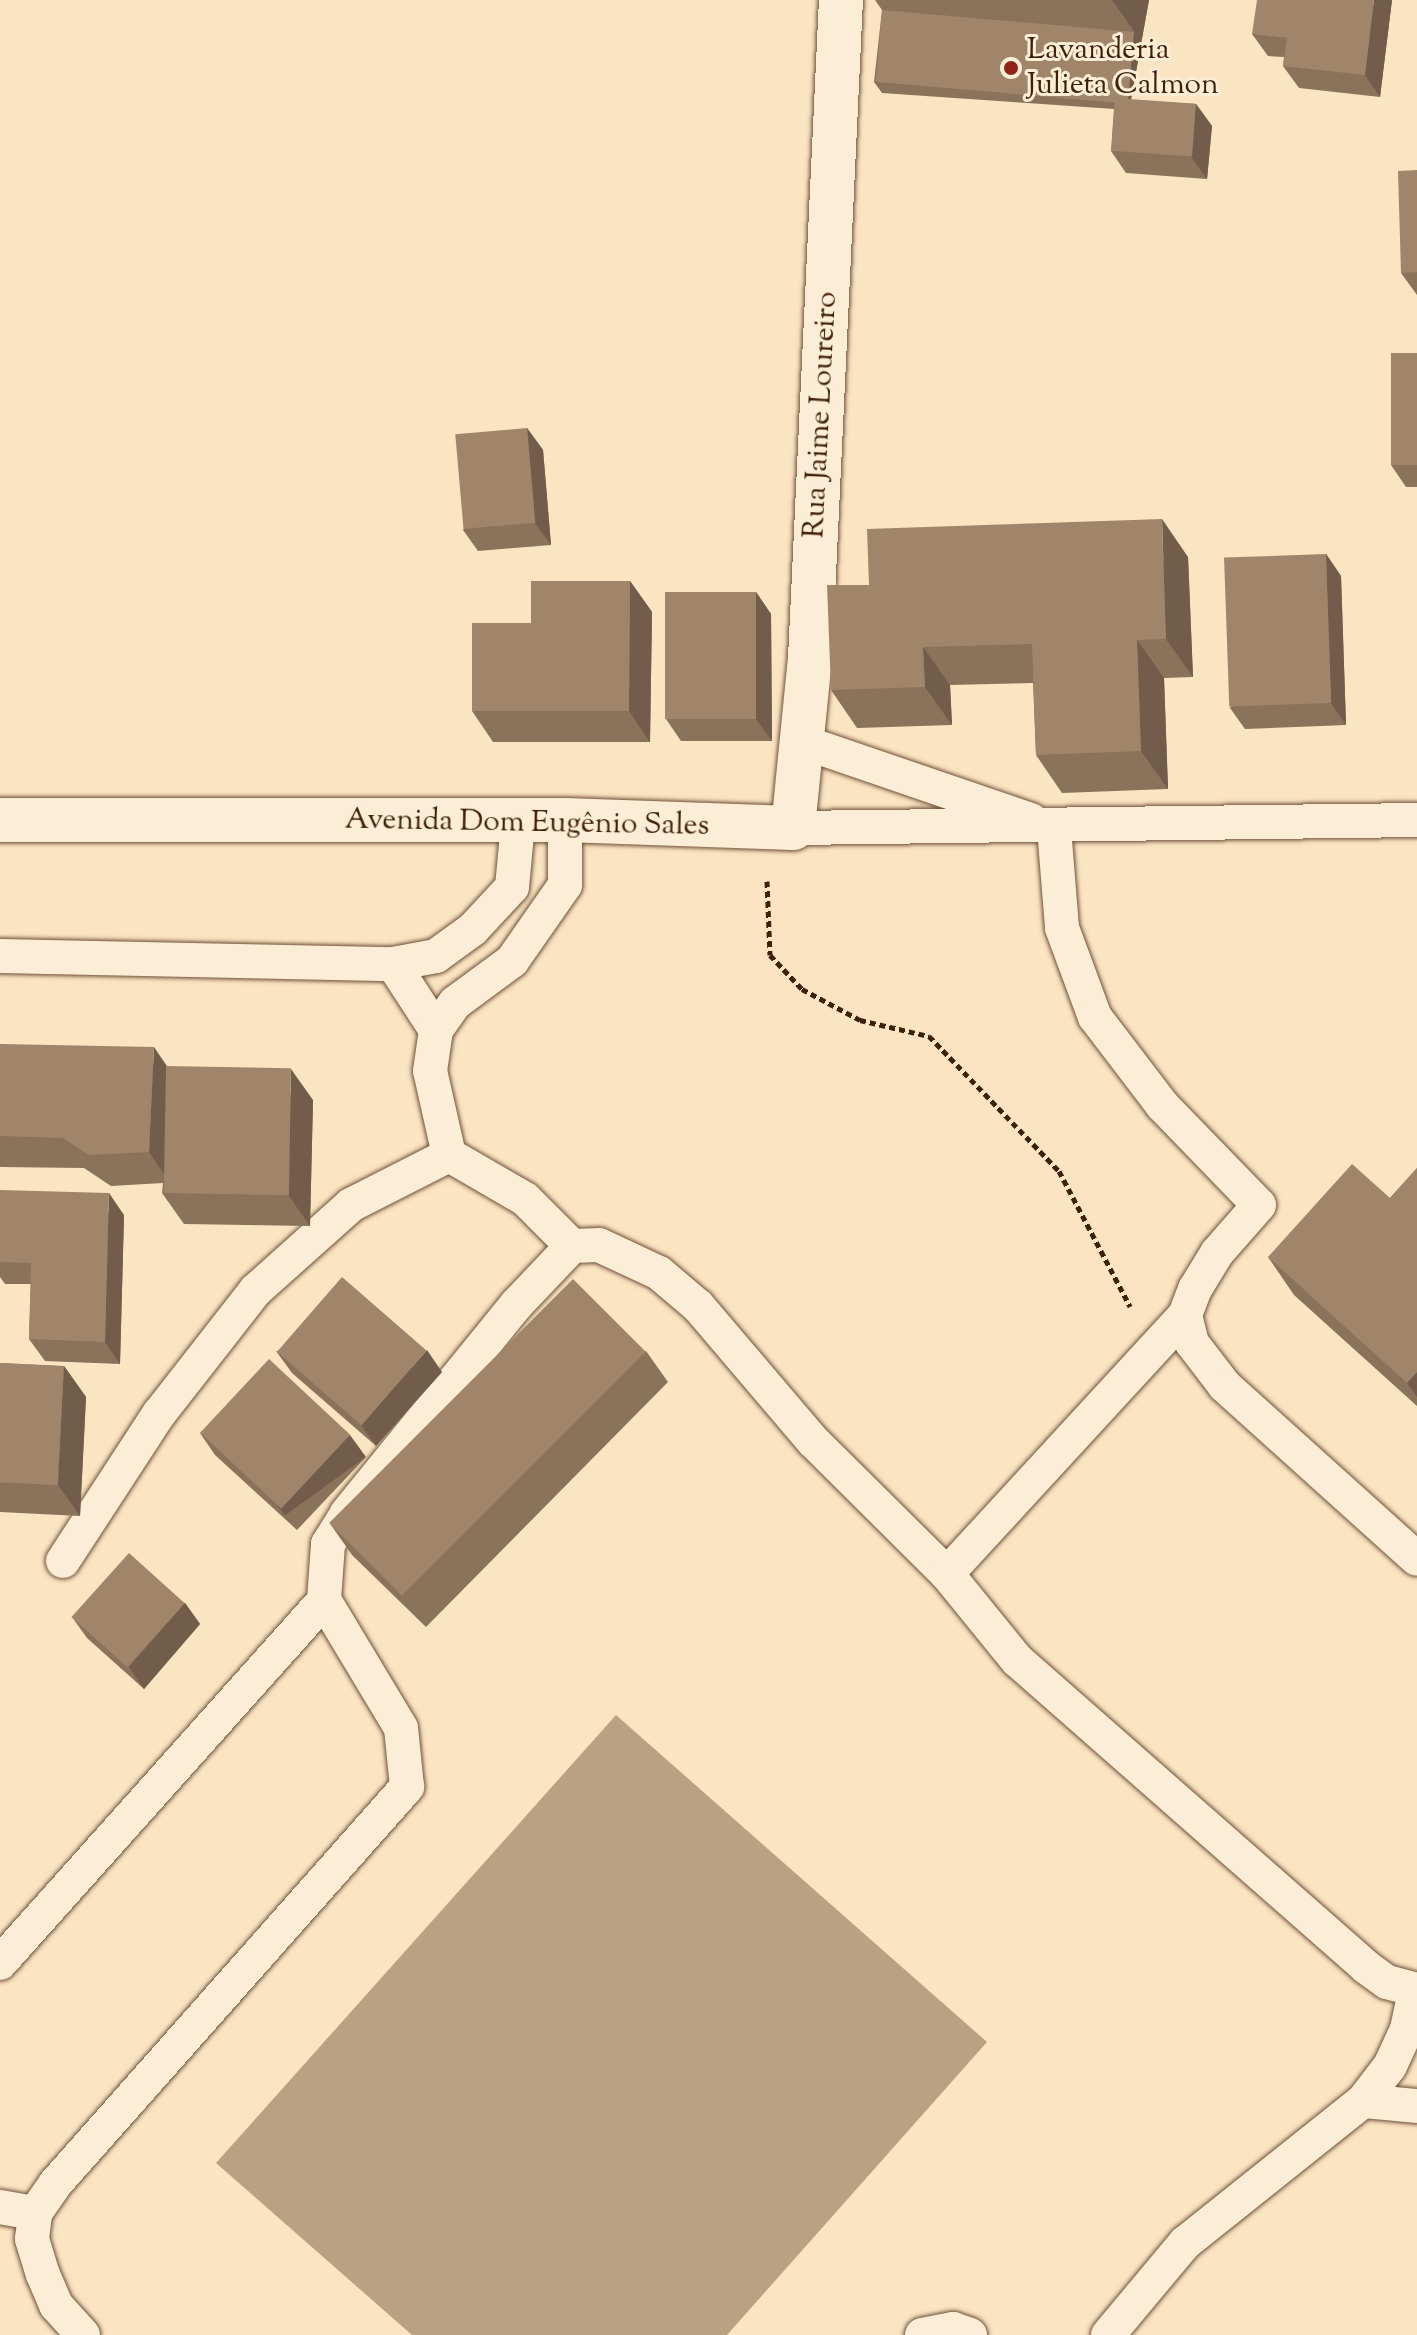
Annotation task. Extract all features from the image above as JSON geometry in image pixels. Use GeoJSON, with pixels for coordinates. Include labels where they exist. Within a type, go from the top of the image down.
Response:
{"type":"FeatureCollection","features":[{"type":"Feature","properties":{"kind":"street","name":"Rua Jaime Loureiro"},"geometry":{"type":"LineString","coordinates":[[780,828],[803,742],[841,0]]}},
{"type":"Feature","properties":{"kind":"street","name":"Avenida Dom Eugênio Sales"},"geometry":{"type":"LineString","coordinates":[[0,820],[518,823],[565,820],[780,828]]}},
{"type":"Feature","properties":{"kind":"lane","name":"Avenida Dom Eugênio Sales"},"geometry":{"type":"LineString","coordinates":[[803,742],[1054,828]]}},
{"type":"Feature","properties":{"kind":"lane"},"geometry":{"type":"LineString","coordinates":[[565,820],[565,885],[512,961],[455,1003],[436,1030],[430,1071],[449,1155],[525,1199],[572,1246]]}},
{"type":"Feature","properties":{"kind":"lane","name":"Avenida Dom Eugênio Sales"},"geometry":{"type":"LineString","coordinates":[[780,828],[1054,828],[1417,820]]}},
{"type":"Feature","properties":{"kind":"lane"},"geometry":{"type":"LineString","coordinates":[[0,956],[393,964],[436,956],[473,929],[512,887],[518,823]]}},
{"type":"Feature","properties":{"kind":"lane"},"geometry":{"type":"LineString","coordinates":[[947,1574],[1185,1315],[1217,1253],[1259,1205],[1162,1105],[1095,1017],[1062,928],[1054,828]]}},
{"type":"Feature","properties":{"kind":"lane"},"geometry":{"type":"LineString","coordinates":[[393,964],[436,1030]]}},
{"type":"Feature","properties":{"kind":"lane"},"geometry":{"type":"LineString","coordinates":[[63,1561],[159,1414],[256,1290],[351,1205],[449,1155]]}},
{"type":"Feature","properties":{"kind":"lane"},"geometry":{"type":"LineString","coordinates":[[83,2335],[56,2305],[43,2275],[32,2239],[35,2213],[55,2184],[407,1787],[401,1728],[324,1600],[328,1544],[347,1513],[516,1305],[572,1246],[599,1245],[659,1273],[688,1298],[813,1441],[947,1574],[1017,1660],[1366,1967],[1387,1982],[1416,1990],[1407,2029],[1390,2066],[1363,2101],[1185,2243],[1108,2335]]}},
{"type":"Feature","properties":{"kind":"lane"},"geometry":{"type":"LineString","coordinates":[[1185,1315],[1192,1343],[1225,1386],[1417,1559]]}},
{"type":"Feature","properties":{"kind":"lane"},"geometry":{"type":"LineString","coordinates":[[0,1963],[324,1600]]}},
{"type":"Feature","properties":{"kind":"lane"},"geometry":{"type":"LineString","coordinates":[[1363,2101],[1417,2106]]}},
{"type":"Feature","properties":{"kind":"lane"},"geometry":{"type":"LineString","coordinates":[[0,2207],[35,2213]]}},
{"type":"Feature","properties":{"kind":"lane"},"geometry":{"type":"LineString","coordinates":[[922,2335],[953,2329],[970,2335]]}},
{"type":"Feature","properties":{"kind":"path"},"geometry":{"type":"LineString","coordinates":[[780,828],[770,955],[802,989],[860,1020],[929,1036],[1059,1171],[1133,1311],[1126,1342],[1142,1362]]}},
{"type":"Feature","properties":{"kind":"shaded area"},"geometry":{"type":"Polygon","coordinates":[[[616,1715],[987,2042],[727,2335],[412,2335],[216,2163],[616,1715]]]}},
{"type":"Feature","properties":{"kind":"building"},"geometry":{"type":"Polygon","coordinates":[[[1257,0],[1374,0],[1365,75],[1283,66],[1287,38],[1252,34],[1257,0]]]}},
{"type":"Feature","properties":{"kind":"building","name":"Lavanderia Julieta Calmon"},"geometry":{"type":"Polygon","coordinates":[[[882,10],[1134,32],[1128,104],[876,82],[882,10]]]}},
{"type":"Feature","properties":{"kind":"building"},"geometry":{"type":"Polygon","coordinates":[[[1115,98],[1196,104],[1192,157],[1111,151],[1115,98]]]}},
{"type":"Feature","properties":{"kind":"building"},"geometry":{"type":"Polygon","coordinates":[[[1417,170],[1417,272],[1401,273],[1398,171],[1417,170]]]}},
{"type":"Feature","properties":{"kind":"building"},"geometry":{"type":"Polygon","coordinates":[[[1391,353],[1417,353],[1417,465],[1391,465],[1391,353]]]}},
{"type":"Feature","properties":{"kind":"building"},"geometry":{"type":"Polygon","coordinates":[[[527,428],[535,523],[464,529],[455,434],[527,428]]]}},
{"type":"Feature","properties":{"kind":"building"},"geometry":{"type":"Polygon","coordinates":[[[1162,519],[1166,639],[1137,640],[1141,751],[1036,755],[1032,644],[923,647],[925,687],[831,690],[827,585],[869,585],[867,529],[1162,519]]]}},
{"type":"Feature","properties":{"kind":"building"},"geometry":{"type":"Polygon","coordinates":[[[1326,554],[1331,703],[1229,706],[1224,558],[1326,554]]]}},
{"type":"Feature","properties":{"kind":"building"},"geometry":{"type":"Polygon","coordinates":[[[531,581],[630,581],[629,711],[472,711],[472,623],[531,623],[531,581]]]}},
{"type":"Feature","properties":{"kind":"building"},"geometry":{"type":"Polygon","coordinates":[[[665,592],[756,592],[756,719],[665,719],[665,592]]]}},
{"type":"Feature","properties":{"kind":"building"},"geometry":{"type":"Polygon","coordinates":[[[0,1044],[154,1047],[149,1152],[89,1155],[63,1138],[0,1136],[0,1044]]]}},
{"type":"Feature","properties":{"kind":"building"},"geometry":{"type":"Polygon","coordinates":[[[166,1066],[291,1068],[289,1195],[164,1193],[166,1066]]]}},
{"type":"Feature","properties":{"kind":"building"},"geometry":{"type":"Polygon","coordinates":[[[1352,1164],[1390,1198],[1417,1168],[1417,1372],[1407,1383],[1268,1257],[1352,1164]]]}},
{"type":"Feature","properties":{"kind":"building"},"geometry":{"type":"Polygon","coordinates":[[[0,1190],[109,1193],[105,1342],[29,1339],[31,1263],[0,1262],[0,1190]]]}},
{"type":"Feature","properties":{"kind":"building"},"geometry":{"type":"Polygon","coordinates":[[[342,1277],[427,1350],[362,1425],[277,1352],[342,1277]]]}},
{"type":"Feature","properties":{"kind":"building"},"geometry":{"type":"Polygon","coordinates":[[[573,1279],[646,1352],[402,1596],[329,1523],[573,1279]]]}},
{"type":"Feature","properties":{"kind":"building"},"geometry":{"type":"Polygon","coordinates":[[[269,1359],[350,1435],[281,1509],[200,1433],[269,1359]]]}},
{"type":"Feature","properties":{"kind":"building"},"geometry":{"type":"Polygon","coordinates":[[[0,1363],[64,1366],[58,1485],[0,1482],[0,1363]]]}},
{"type":"Feature","properties":{"kind":"building"},"geometry":{"type":"Polygon","coordinates":[[[129,1553],[185,1603],[127,1667],[71,1617],[129,1553]]]}},
{"type":"Feature","properties":{"kind":"place","name":"Lavanderia Julieta Calmon"},"geometry":{"type":"Point","coordinates":[1011,68]}}]}
